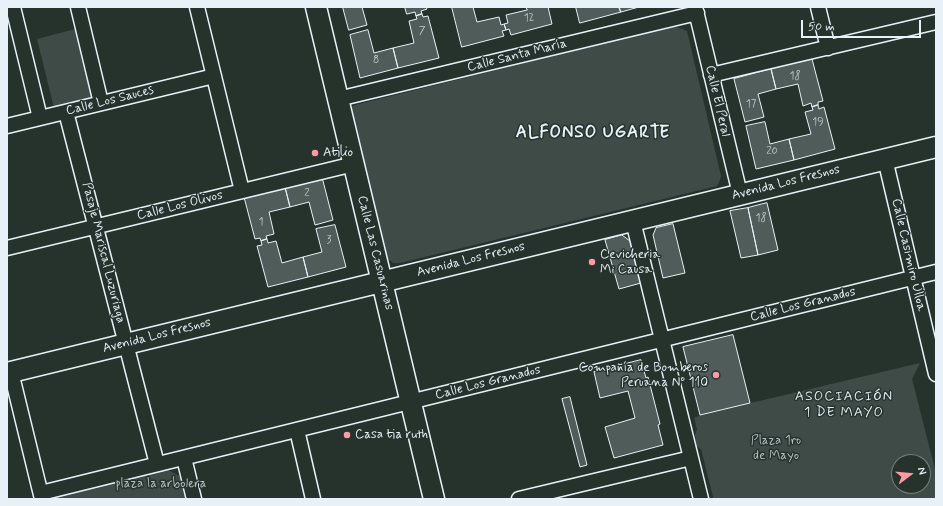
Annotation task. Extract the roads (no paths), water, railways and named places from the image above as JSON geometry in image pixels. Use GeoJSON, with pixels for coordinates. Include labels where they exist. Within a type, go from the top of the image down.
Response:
{"type":"FeatureCollection","features":[{"type":"Feature","properties":{"kind":"street"},"geometry":{"type":"LineString","coordinates":[[13,7],[40,118]]}},
{"type":"Feature","properties":{"kind":"street"},"geometry":{"type":"LineString","coordinates":[[78,7],[102,103]]}},
{"type":"Feature","properties":{"kind":"street"},"geometry":{"type":"LineString","coordinates":[[197,7],[242,191]]}},
{"type":"Feature","properties":{"kind":"street","name":"Calle Las Casuarinas"},"geometry":{"type":"LineString","coordinates":[[316,7],[434,499]]}},
{"type":"Feature","properties":{"kind":"street"},"geometry":{"type":"LineString","coordinates":[[818,7],[828,48]]}},
{"type":"Feature","properties":{"kind":"street","name":"Calle Santa María"},"geometry":{"type":"LineString","coordinates":[[338,99],[696,10]]}},
{"type":"Feature","properties":{"kind":"street","name":"Calle El Peral"},"geometry":{"type":"LineString","coordinates":[[696,10],[740,194]]}},
{"type":"Feature","properties":{"kind":"street"},"geometry":{"type":"LineString","coordinates":[[711,75],[936,22]]}},
{"type":"Feature","properties":{"kind":"street","name":"Calle Los Sauces"},"geometry":{"type":"LineString","coordinates":[[7,126],[214,76]]}},
{"type":"Feature","properties":{"kind":"street","name":"Pasaje Mariscal Luzuriaga"},"geometry":{"type":"LineString","coordinates":[[66,112],[157,464]]}},
{"type":"Feature","properties":{"kind":"street","name":"Avenida Los Fresnos"},"geometry":{"type":"LineString","coordinates":[[9,372],[936,147]]}},
{"type":"Feature","properties":{"kind":"street","name":"Calle Casimiro Ulloa"},"geometry":{"type":"LineString","coordinates":[[885,159],[936,374]]}},
{"type":"Feature","properties":{"kind":"street","name":"Calle Los Olivos"},"geometry":{"type":"LineString","coordinates":[[7,248],[354,164]]}},
{"type":"Feature","properties":{"kind":"street"},"geometry":{"type":"LineString","coordinates":[[633,221],[701,499]]}},
{"type":"Feature","properties":{"kind":"street","name":"Calle Los Granados"},"geometry":{"type":"LineString","coordinates":[[41,496],[157,464],[936,272]]}},
{"type":"Feature","properties":{"kind":"street"},"geometry":{"type":"LineString","coordinates":[[9,372],[41,496]]}},
{"type":"Feature","properties":{"kind":"street"},"geometry":{"type":"LineString","coordinates":[[296,430],[313,499]]}},
{"type":"Feature","properties":{"kind":"street"},"geometry":{"type":"LineString","coordinates":[[184,458],[194,499]]}},
{"type":"Feature","properties":{"kind":"street"},"geometry":{"type":"LineString","coordinates":[[518,499],[691,458]]}},
{"type":"Feature","properties":{"kind":"place","name":"Atilio"},"geometry":{"type":"Point","coordinates":[315,153]}},
{"type":"Feature","properties":{"kind":"place","name":"Cevicheria Mi Causa"},"geometry":{"type":"Point","coordinates":[592,262]}},
{"type":"Feature","properties":{"kind":"place","name":"Compañía de Bomberos Peruana Nº 110"},"geometry":{"type":"Point","coordinates":[716,375]}},
{"type":"Feature","properties":{"kind":"place","name":"Casa tia ruth"},"geometry":{"type":"Point","coordinates":[347,435]}},
{"type":"Feature","properties":{"kind":"district","name":"ALFONSO UGARTE"},"geometry":{"type":"Point","coordinates":[593,133]}},
{"type":"Feature","properties":{"kind":"district","name":"ASOCIACIÓN 1 DE MAYO"},"geometry":{"type":"Point","coordinates":[844,406]}},
{"type":"Feature","properties":{"kind":"park label","name":"Plaza 1ro de Mayo"},"geometry":{"type":"Point","coordinates":[776,448]}},
{"type":"Feature","properties":{"kind":"park label","name":"plaza la arbolera"},"geometry":{"type":"Point","coordinates":[161,484]}}]}
